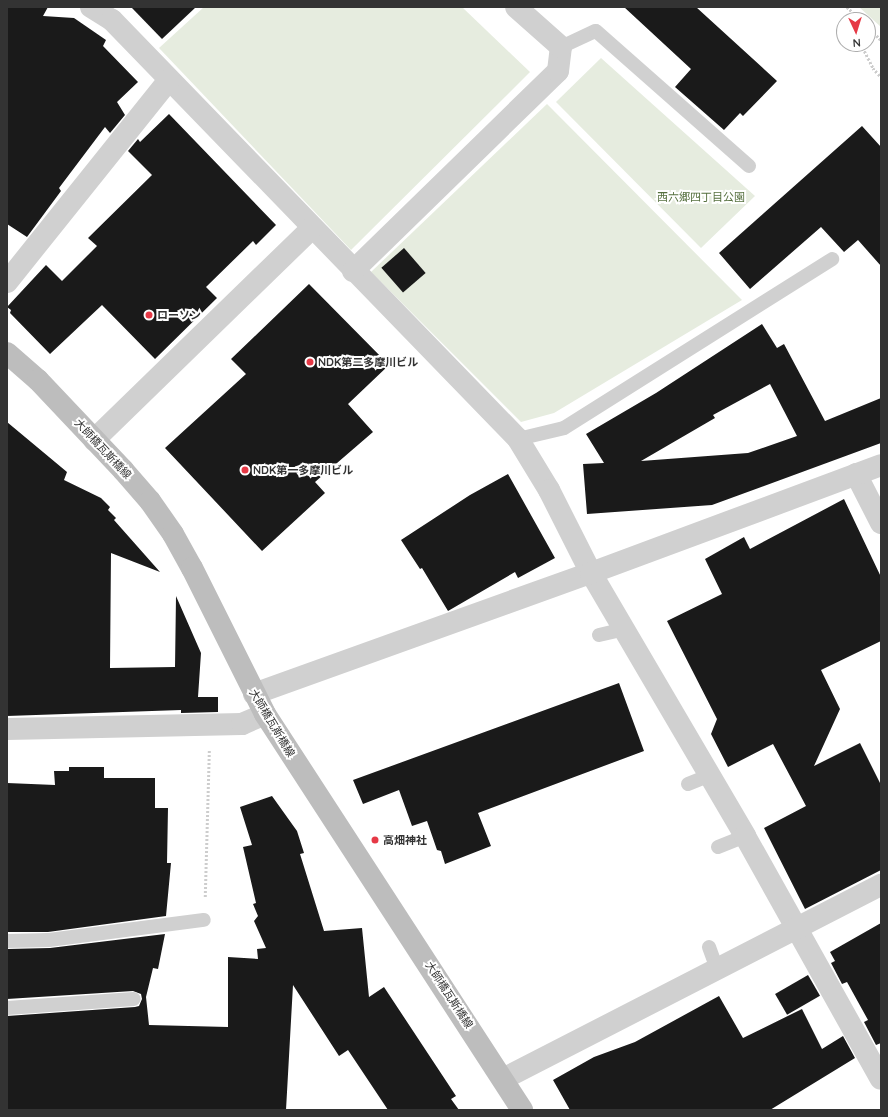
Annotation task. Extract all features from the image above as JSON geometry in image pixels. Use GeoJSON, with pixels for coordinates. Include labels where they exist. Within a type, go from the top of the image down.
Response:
{"type":"FeatureCollection","features":[{"type":"Feature","properties":{"kind":"street"},"geometry":{"type":"LineString","coordinates":[[91,7],[112,20],[518,439],[549,490],[591,573],[745,836],[881,1079]]}},
{"type":"Feature","properties":{"kind":"street"},"geometry":{"type":"LineString","coordinates":[[354,271],[558,71],[561,47],[516,7]]}},
{"type":"Feature","properties":{"kind":"street"},"geometry":{"type":"LineString","coordinates":[[7,282],[169,80]]}},
{"type":"Feature","properties":{"kind":"street"},"geometry":{"type":"LineString","coordinates":[[94,440],[312,228]]}},
{"type":"Feature","properties":{"kind":"street","name":"大師橋瓦斯橋線"},"geometry":{"type":"LineString","coordinates":[[7,353],[38,380],[150,501],[173,534],[192,568],[265,714],[504,1079],[522,1110]]}},
{"type":"Feature","properties":{"kind":"street"},"geometry":{"type":"LineString","coordinates":[[254,694],[591,573],[881,465]]}},
{"type":"Feature","properties":{"kind":"street"},"geometry":{"type":"LineString","coordinates":[[856,474],[881,523]]}},
{"type":"Feature","properties":{"kind":"street"},"geometry":{"type":"LineString","coordinates":[[7,729],[209,726],[242,724],[265,714]]}},
{"type":"Feature","properties":{"kind":"street"},"geometry":{"type":"LineString","coordinates":[[504,1079],[881,885]]}},
{"type":"Feature","properties":{"kind":"lane"},"geometry":{"type":"LineString","coordinates":[[561,47],[596,31],[749,166]]}},
{"type":"Feature","properties":{"kind":"lane"},"geometry":{"type":"LineString","coordinates":[[518,439],[564,428],[832,259]]}},
{"type":"Feature","properties":{"kind":"lane"},"geometry":{"type":"LineString","coordinates":[[599,635],[624,629]]}},
{"type":"Feature","properties":{"kind":"lane"},"geometry":{"type":"LineString","coordinates":[[688,784],[710,775]]}},
{"type":"Feature","properties":{"kind":"lane"},"geometry":{"type":"LineString","coordinates":[[718,846],[745,836]]}},
{"type":"Feature","properties":{"kind":"lane"},"geometry":{"type":"LineString","coordinates":[[7,941],[49,940],[204,920]]}},
{"type":"Feature","properties":{"kind":"lane"},"geometry":{"type":"LineString","coordinates":[[709,948],[717,969]]}},
{"type":"Feature","properties":{"kind":"lane"},"geometry":{"type":"LineString","coordinates":[[7,1008],[134,999]]}},
{"type":"Feature","properties":{"kind":"path"},"geometry":{"type":"LineString","coordinates":[[865,52],[873,68],[881,78]]}},
{"type":"Feature","properties":{"kind":"path"},"geometry":{"type":"LineString","coordinates":[[204,920],[209,726]]}},
{"type":"Feature","properties":{"kind":"green space"},"geometry":{"type":"Polygon","coordinates":[[[204,7],[462,7],[530,72],[351,250],[159,48],[204,7]]]}},
{"type":"Feature","properties":{"kind":"green space"},"geometry":{"type":"Polygon","coordinates":[[[859,7],[881,7],[881,27],[876,22],[876,12],[864,12],[859,7]]]}},
{"type":"Feature","properties":{"kind":"green space","name":"西六郷四丁目公園"},"geometry":{"type":"Polygon","coordinates":[[[601,58],[755,196],[701,248],[556,102],[601,58]]]}},
{"type":"Feature","properties":{"kind":"green space"},"geometry":{"type":"Polygon","coordinates":[[[547,104],[742,300],[554,413],[521,422],[371,272],[547,104]]]}},
{"type":"Feature","properties":{"kind":"building"},"geometry":{"type":"Polygon","coordinates":[[[7,7],[48,7],[43,16],[74,18],[106,40],[103,46],[138,82],[117,102],[125,115],[110,133],[105,127],[59,188],[61,191],[27,237],[7,224],[7,7]]]}},
{"type":"Feature","properties":{"kind":"building"},"geometry":{"type":"Polygon","coordinates":[[[131,7],[196,7],[162,39],[131,7]]]}},
{"type":"Feature","properties":{"kind":"building"},"geometry":{"type":"Polygon","coordinates":[[[624,7],[696,7],[777,81],[743,116],[740,113],[724,130],[675,87],[691,69],[624,7]]]}},
{"type":"Feature","properties":{"kind":"building"},"geometry":{"type":"Polygon","coordinates":[[[169,114],[276,225],[256,245],[253,241],[206,287],[217,298],[155,359],[102,305],[50,354],[10,313],[11,310],[7,307],[46,265],[62,281],[97,246],[88,238],[152,175],[128,151],[138,139],[140,142],[169,114]]]}},
{"type":"Feature","properties":{"kind":"building"},"geometry":{"type":"Polygon","coordinates":[[[862,126],[881,147],[881,266],[858,240],[844,252],[821,227],[750,289],[719,253],[862,126]]]}},
{"type":"Feature","properties":{"kind":"building"},"geometry":{"type":"Polygon","coordinates":[[[404,248],[426,273],[403,293],[381,268],[404,248]]]}},
{"type":"Feature","properties":{"kind":"building"},"geometry":{"type":"Polygon","coordinates":[[[309,284],[389,365],[348,404],[373,432],[315,482],[325,493],[262,551],[165,448],[246,374],[231,359],[309,284]]]}},
{"type":"Feature","properties":{"kind":"building"},"geometry":{"type":"Polygon","coordinates":[[[762,324],[777,348],[784,344],[825,421],[881,398],[881,443],[712,505],[587,514],[583,464],[604,463],[586,434],[656,393],[762,324]],[[770,384],[713,415],[715,418],[641,461],[748,453],[797,436],[770,384]]]}},
{"type":"Feature","properties":{"kind":"building"},"geometry":{"type":"Polygon","coordinates":[[[7,422],[67,472],[64,480],[101,498],[110,507],[108,510],[116,518],[114,520],[160,572],[111,553],[110,668],[175,667],[176,596],[201,653],[198,697],[218,697],[218,712],[181,713],[181,710],[7,716],[7,422]]]}},
{"type":"Feature","properties":{"kind":"building"},"geometry":{"type":"Polygon","coordinates":[[[508,474],[555,558],[518,578],[515,572],[448,611],[422,568],[420,569],[401,540],[470,495],[508,474]]]}},
{"type":"Feature","properties":{"kind":"building"},"geometry":{"type":"Polygon","coordinates":[[[844,499],[881,577],[881,641],[821,670],[840,709],[814,766],[860,743],[881,785],[881,870],[805,909],[764,828],[806,806],[773,744],[728,767],[711,734],[717,719],[667,621],[722,594],[705,559],[744,537],[750,549],[844,499]]]}},
{"type":"Feature","properties":{"kind":"building"},"geometry":{"type":"Polygon","coordinates":[[[619,683],[644,751],[478,813],[491,846],[445,864],[441,851],[437,850],[427,821],[412,826],[399,790],[363,804],[353,780],[619,683]]]}},
{"type":"Feature","properties":{"kind":"building"},"geometry":{"type":"Polygon","coordinates":[[[69,767],[104,767],[104,778],[155,778],[155,808],[168,808],[167,863],[171,863],[166,916],[48,932],[7,932],[7,783],[55,785],[54,771],[69,771],[69,767]]]}},
{"type":"Feature","properties":{"kind":"building"},"geometry":{"type":"Polygon","coordinates":[[[272,796],[297,831],[304,853],[300,854],[324,931],[362,928],[369,997],[384,987],[456,1096],[451,1099],[459,1110],[388,1110],[348,1050],[339,1056],[293,985],[286,1110],[7,1110],[7,1016],[135,1007],[139,1006],[142,999],[141,994],[133,991],[7,999],[7,949],[50,948],[165,934],[158,969],[153,968],[146,997],[149,1025],[228,1027],[228,957],[258,959],[257,949],[266,948],[254,921],[258,916],[253,904],[256,903],[243,847],[252,845],[240,807],[272,796]]]}},
{"type":"Feature","properties":{"kind":"building"},"geometry":{"type":"Polygon","coordinates":[[[881,923],[881,1043],[876,1045],[864,1022],[868,1020],[847,982],[842,984],[831,963],[835,961],[830,952],[881,923]]]}},
{"type":"Feature","properties":{"kind":"building"},"geometry":{"type":"Polygon","coordinates":[[[808,975],[820,996],[787,1015],[775,994],[808,975]]]}},
{"type":"Feature","properties":{"kind":"building"},"geometry":{"type":"Polygon","coordinates":[[[719,996],[743,1038],[802,1009],[822,1049],[843,1036],[855,1058],[770,1110],[570,1110],[553,1080],[594,1057],[635,1042],[719,996]]]}},
{"type":"Feature","properties":{"kind":"place","name":"ローソン"},"geometry":{"type":"Point","coordinates":[149,315]}},
{"type":"Feature","properties":{"kind":"place","name":"NDK第二多摩川ビル"},"geometry":{"type":"Point","coordinates":[310,362]}},
{"type":"Feature","properties":{"kind":"place","name":"NDK第一多摩川ビル"},"geometry":{"type":"Point","coordinates":[245,470]}},
{"type":"Feature","properties":{"kind":"place","name":"高畑神社"},"geometry":{"type":"Point","coordinates":[375,840]}}]}
